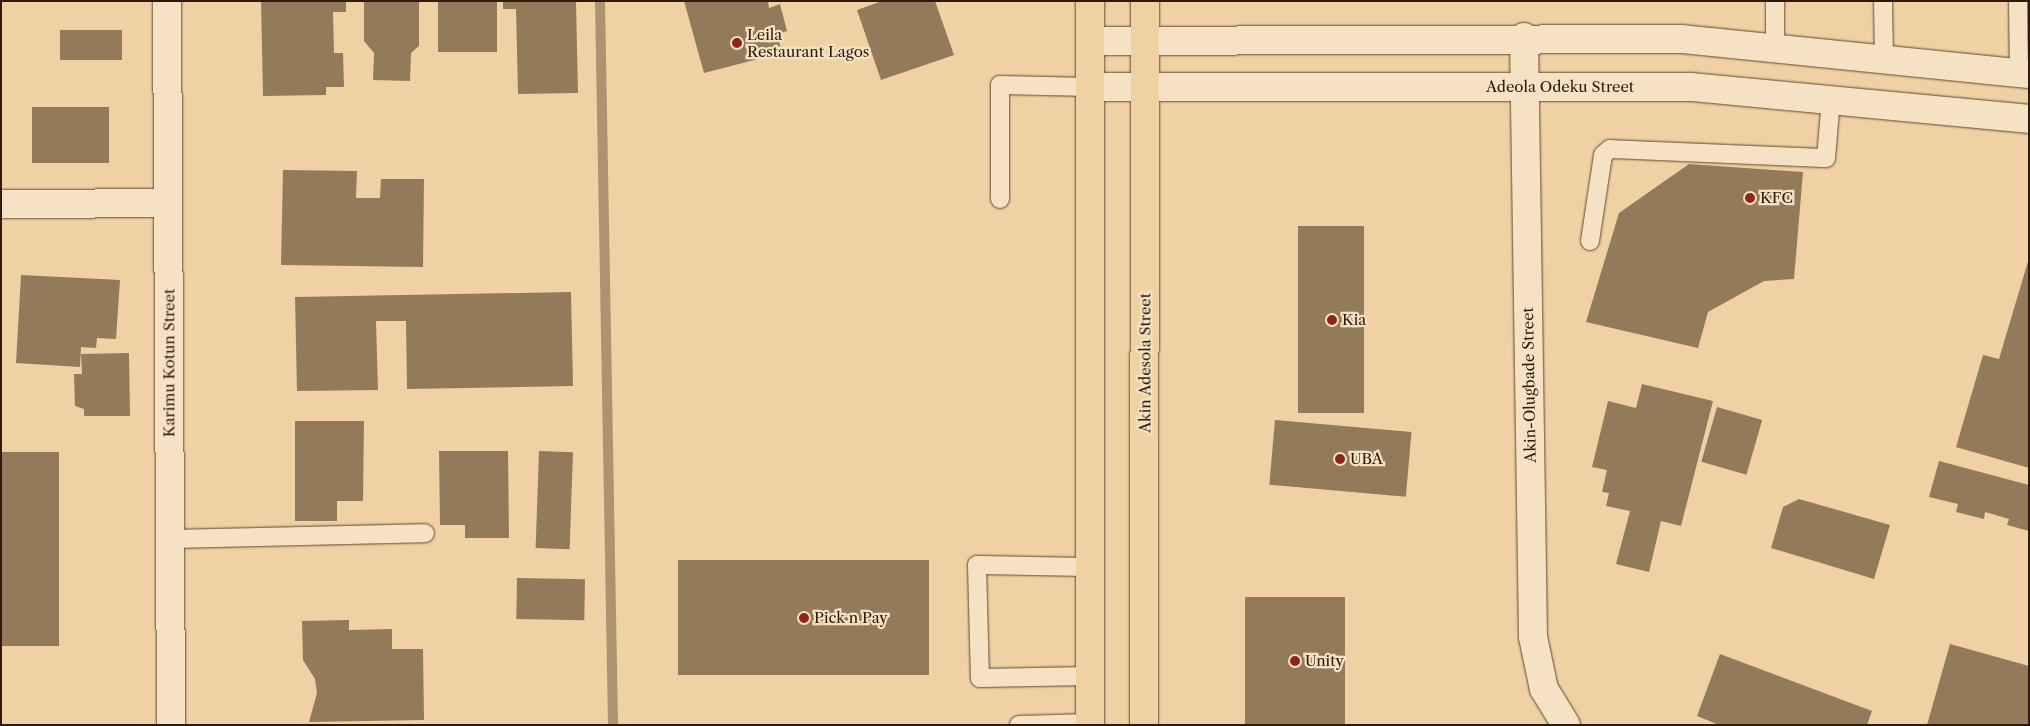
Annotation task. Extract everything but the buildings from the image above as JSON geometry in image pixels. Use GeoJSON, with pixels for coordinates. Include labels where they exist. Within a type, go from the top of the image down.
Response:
{"type":"FeatureCollection","features":[{"type":"Feature","properties":{"kind":"main road","name":"Karimu Kotun Street"},"geometry":{"type":"LineString","coordinates":[[167,1],[172,725]]}},
{"type":"Feature","properties":{"kind":"main road"},"geometry":{"type":"LineString","coordinates":[[1090,1],[1090,724]]}},
{"type":"Feature","properties":{"kind":"main road","name":"Akin Adesola Street"},"geometry":{"type":"LineString","coordinates":[[1144,725],[1145,1]]}},
{"type":"Feature","properties":{"kind":"main road"},"geometry":{"type":"LineString","coordinates":[[1090,41],[1524,38],[1774,45],[2024,74]]}},
{"type":"Feature","properties":{"kind":"main road","name":"Akin-Olugbade Street"},"geometry":{"type":"LineString","coordinates":[[1524,38],[1523,86],[1533,636],[1544,689],[1566,725]]}},
{"type":"Feature","properties":{"kind":"main road","name":"Adeola Odeku Street"},"geometry":{"type":"LineString","coordinates":[[1090,87],[1523,86],[1691,88],[1831,98],[2029,119]]}},
{"type":"Feature","properties":{"kind":"main road"},"geometry":{"type":"LineString","coordinates":[[1,204],[168,203]]}},
{"type":"Feature","properties":{"kind":"lane"},"geometry":{"type":"LineString","coordinates":[[1774,1],[1774,45]]}},
{"type":"Feature","properties":{"kind":"lane"},"geometry":{"type":"LineString","coordinates":[[1883,1],[1884,59]]}},
{"type":"Feature","properties":{"kind":"lane"},"geometry":{"type":"LineString","coordinates":[[2018,1],[2024,74]]}},
{"type":"Feature","properties":{"kind":"lane"},"geometry":{"type":"LineString","coordinates":[[1000,199],[1000,85],[1090,87]]}},
{"type":"Feature","properties":{"kind":"lane"},"geometry":{"type":"LineString","coordinates":[[1590,241],[1603,155],[1610,149],[1826,158],[1831,98]]}},
{"type":"Feature","properties":{"kind":"lane"},"geometry":{"type":"LineString","coordinates":[[170,539],[425,533]]}},
{"type":"Feature","properties":{"kind":"lane"},"geometry":{"type":"LineString","coordinates":[[1090,567],[977,565],[980,678],[1090,676]]}},
{"type":"Feature","properties":{"kind":"lane"},"geometry":{"type":"LineString","coordinates":[[1019,725],[1090,724]]}},
{"type":"Feature","properties":{"kind":"waterway"},"geometry":{"type":"LineString","coordinates":[[600,1],[613,725]]}},
{"type":"Feature","properties":{"kind":"place","name":"Leila Restaurant Lagos"},"geometry":{"type":"Point","coordinates":[737,43]}},
{"type":"Feature","properties":{"kind":"place","name":"KFC"},"geometry":{"type":"Point","coordinates":[1750,198]}},
{"type":"Feature","properties":{"kind":"place","name":"Kia"},"geometry":{"type":"Point","coordinates":[1332,320]}},
{"type":"Feature","properties":{"kind":"place","name":"UBA"},"geometry":{"type":"Point","coordinates":[1340,459]}},
{"type":"Feature","properties":{"kind":"place","name":"Pick n Pay"},"geometry":{"type":"Point","coordinates":[804,618]}},
{"type":"Feature","properties":{"kind":"place","name":"Unity"},"geometry":{"type":"Point","coordinates":[1295,661]}}]}
